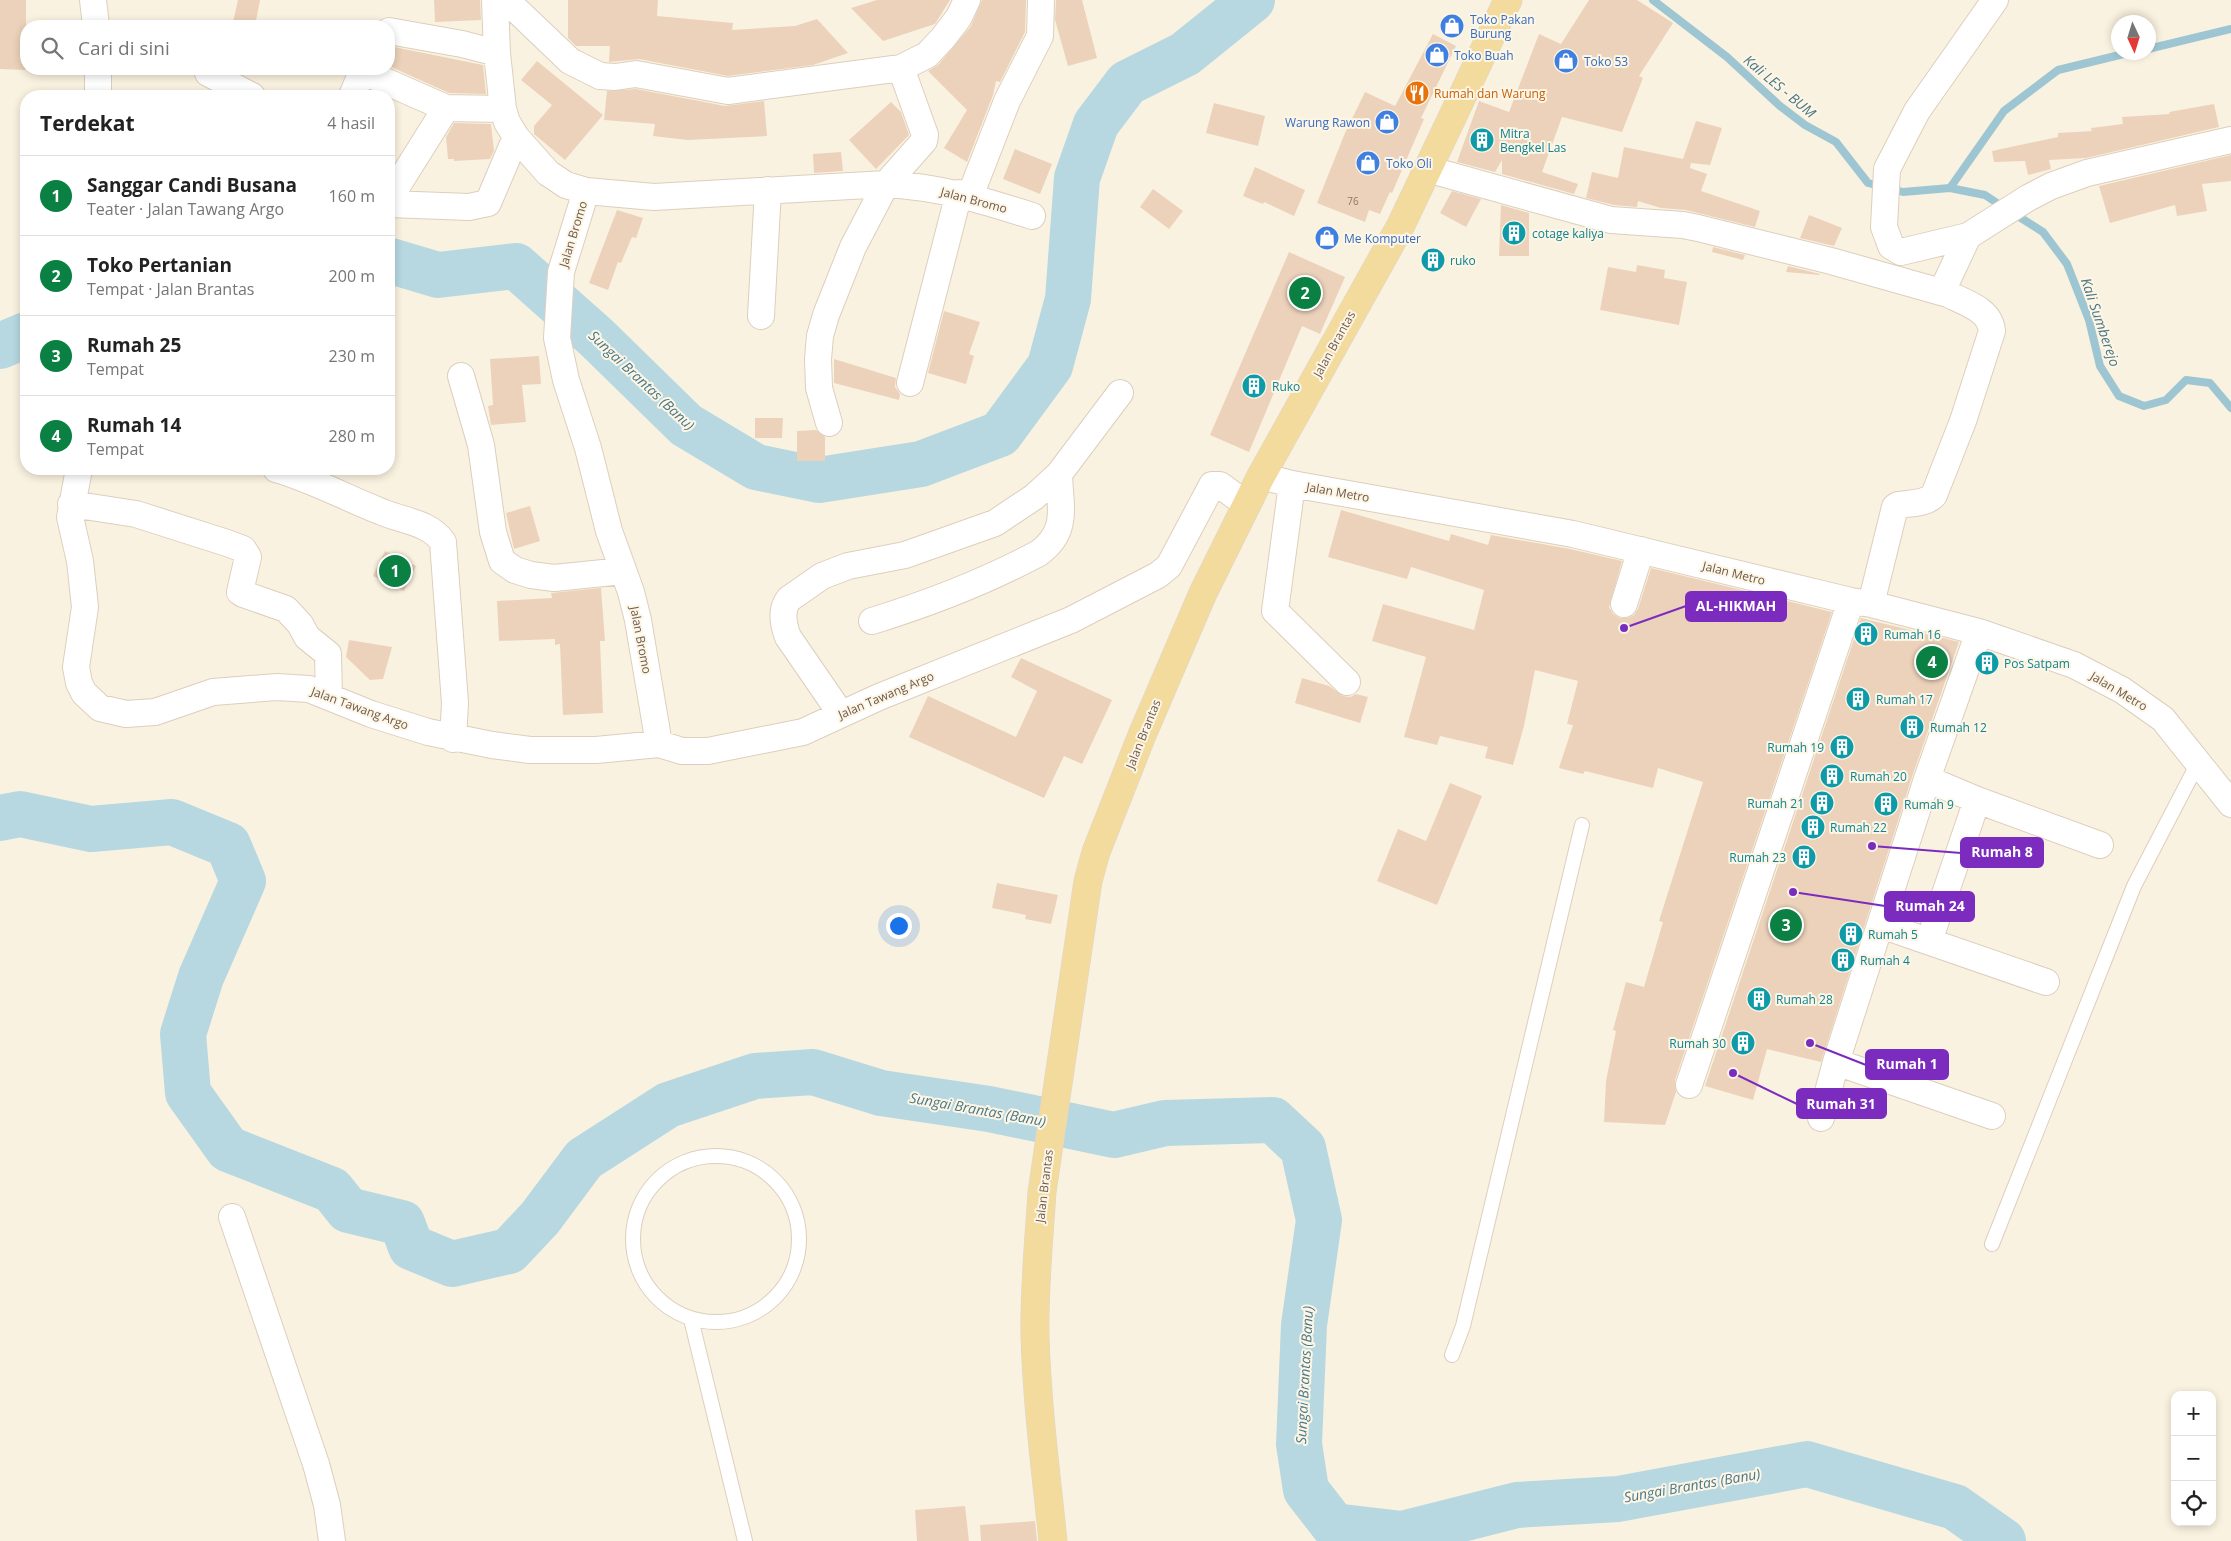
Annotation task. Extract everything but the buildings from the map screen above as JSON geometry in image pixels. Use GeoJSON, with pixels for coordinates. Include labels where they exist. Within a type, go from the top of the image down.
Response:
{"type":"FeatureCollection","features":[{"type":"Feature","properties":{"kind":"main road","name":"Jalan Brantas"},"geometry":{"type":"LineString","coordinates":[[1053,1541],[1042,1441],[1035,1336],[1042,1192],[1084,906],[1088,881],[1096,852],[1142,735],[1203,593],[1261,476],[1401,225],[1508,0]]}},
{"type":"Feature","properties":{"kind":"street"},"geometry":{"type":"LineString","coordinates":[[94,0],[96,20]]}},
{"type":"Feature","properties":{"kind":"street"},"geometry":{"type":"LineString","coordinates":[[496,0],[497,53],[503,109],[507,122],[516,137],[548,173],[566,185],[586,191]]}},
{"type":"Feature","properties":{"kind":"street"},"geometry":{"type":"LineString","coordinates":[[506,0],[570,61],[600,76],[615,77],[636,74],[728,91],[901,68],[927,55],[960,17],[967,0]]}},
{"type":"Feature","properties":{"kind":"street"},"geometry":{"type":"LineString","coordinates":[[910,382],[964,195],[1007,101],[1040,36],[1041,0]]}},
{"type":"Feature","properties":{"kind":"street"},"geometry":{"type":"LineString","coordinates":[[1995,0],[1917,110],[1887,169],[1884,227],[1891,246],[1901,252],[1968,236],[2051,186],[2087,172],[2231,140]]}},
{"type":"Feature","properties":{"kind":"street"},"geometry":{"type":"LineString","coordinates":[[395,32],[462,44],[497,53]]}},
{"type":"Feature","properties":{"kind":"street"},"geometry":{"type":"LineString","coordinates":[[829,423],[819,388],[818,359],[820,336],[853,247],[886,184],[924,141],[925,135],[901,68]]}},
{"type":"Feature","properties":{"kind":"street"},"geometry":{"type":"LineString","coordinates":[[98,75],[98,90]]}},
{"type":"Feature","properties":{"kind":"street"},"geometry":{"type":"LineString","coordinates":[[212,75],[241,90]]}},
{"type":"Feature","properties":{"kind":"street"},"geometry":{"type":"LineString","coordinates":[[354,90],[360,75]]}},
{"type":"Feature","properties":{"kind":"street"},"geometry":{"type":"LineString","coordinates":[[373,75],[446,108],[503,109]]}},
{"type":"Feature","properties":{"kind":"street"},"geometry":{"type":"LineString","coordinates":[[395,189],[446,108]]}},
{"type":"Feature","properties":{"kind":"street"},"geometry":{"type":"LineString","coordinates":[[395,204],[470,208],[488,203],[516,137]]}},
{"type":"Feature","properties":{"kind":"street"},"geometry":{"type":"LineString","coordinates":[[1428,169],[1611,220],[1683,225],[1698,228],[1831,261],[1948,294],[1986,313],[1992,331],[1963,421],[1934,495],[1924,501],[1895,507],[1689,1085]]}},
{"type":"Feature","properties":{"kind":"street","name":"Jalan Bromo"},"geometry":{"type":"LineString","coordinates":[[659,744],[638,620],[609,531],[588,448],[566,380],[557,338],[561,272],[586,191],[654,197],[886,184],[913,186],[964,195],[1032,216]]}},
{"type":"Feature","properties":{"kind":"street"},"geometry":{"type":"LineString","coordinates":[[761,316],[768,190]]}},
{"type":"Feature","properties":{"kind":"street"},"geometry":{"type":"LineString","coordinates":[[1948,294],[1945,285],[1968,236]]}},
{"type":"Feature","properties":{"kind":"street"},"geometry":{"type":"LineString","coordinates":[[461,376],[481,445],[493,532],[502,560],[515,570],[530,575],[554,578],[623,571]]}},
{"type":"Feature","properties":{"kind":"street"},"geometry":{"type":"LineString","coordinates":[[841,714],[788,637],[783,615],[785,604],[789,598],[822,576],[839,569],[905,555],[995,523],[1034,497],[1059,474],[1120,394]]}},
{"type":"Feature","properties":{"kind":"street"},"geometry":{"type":"LineString","coordinates":[[872,621],[915,608],[977,584],[1048,547],[1058,532],[1060,523],[1059,474]]}},
{"type":"Feature","properties":{"kind":"street","name":"Jalan Tawang Argo"},"geometry":{"type":"LineString","coordinates":[[78,475],[70,517],[80,561],[85,607],[76,667],[79,683],[84,694],[100,708],[126,714],[155,712],[213,692],[242,688],[277,687],[309,689],[371,714],[453,739],[530,750],[596,750],[659,744],[682,751],[708,751],[803,732],[841,714],[1071,620],[1158,575],[1169,566],[1212,485],[1220,485],[1247,505]]}},
{"type":"Feature","properties":{"kind":"street"},"geometry":{"type":"LineString","coordinates":[[294,475],[329,487],[383,512],[426,527],[437,533],[443,542],[455,703],[453,739]]}},
{"type":"Feature","properties":{"kind":"street","name":"Jalan Metro"},"geometry":{"type":"LineString","coordinates":[[1261,476],[1292,484],[1573,534],[1979,632],[2074,665],[2122,690],[2164,719],[2224,795]]}},
{"type":"Feature","properties":{"kind":"street"},"geometry":{"type":"LineString","coordinates":[[1292,484],[1275,611],[1347,682]]}},
{"type":"Feature","properties":{"kind":"street"},"geometry":{"type":"LineString","coordinates":[[71,504],[136,514],[173,527],[199,533],[243,549],[248,556],[240,592],[286,609],[300,624],[307,637],[328,654],[330,696]]}},
{"type":"Feature","properties":{"kind":"street"},"geometry":{"type":"LineString","coordinates":[[1624,604],[1641,550]]}},
{"type":"Feature","properties":{"kind":"street"},"geometry":{"type":"LineString","coordinates":[[1821,1118],[1836,1062],[1927,779],[1979,632]]}},
{"type":"Feature","properties":{"kind":"street"},"geometry":{"type":"LineString","coordinates":[[1927,779],[1977,800],[2100,845]]}},
{"type":"Feature","properties":{"kind":"street"},"geometry":{"type":"LineString","coordinates":[[1929,941],[1977,800]]}},
{"type":"Feature","properties":{"kind":"street"},"geometry":{"type":"LineString","coordinates":[[1881,925],[2046,982]]}},
{"type":"Feature","properties":{"kind":"street"},"geometry":{"type":"LineString","coordinates":[[1836,1062],[1992,1116]]}},
{"type":"Feature","properties":{"kind":"street"},"geometry":{"type":"LineString","coordinates":[[232,1216],[316,1464],[327,1505],[332,1541]]}},
{"type":"Feature","properties":{"kind":"lane"},"geometry":{"type":"LineString","coordinates":[[1992,1244],[2134,886],[2198,764]]}},
{"type":"Feature","properties":{"kind":"lane"},"geometry":{"type":"LineString","coordinates":[[1452,1355],[1463,1326],[1582,825]]}},
{"type":"Feature","properties":{"kind":"lane"},"geometry":{"type":"LineString","coordinates":[[691,1319],[720,1323],[749,1317],[773,1301],[791,1278],[800,1250],[799,1221],[787,1194],[767,1173],[741,1159],[712,1156],[684,1162],[659,1178],[641,1201],[632,1229],[634,1258],[645,1285],[665,1306],[691,1319],[745,1541]]}},
{"type":"Feature","properties":{"kind":"waterway","name":"Sungai Brantas (Banu)"},"geometry":{"type":"LineString","coordinates":[[395,262],[438,275],[516,266],[597,338],[686,425],[756,467],[819,480],[921,464],[1000,434],[1050,366],[1068,299],[1077,178],[1096,124],[1127,83],[1185,54],[1252,0]]}},
{"type":"Feature","properties":{"kind":"waterway","name":"Kali LES - BUM"},"geometry":{"type":"LineString","coordinates":[[1653,0],[1727,57],[1780,106],[1805,125],[1836,142],[1868,183],[1903,192],[1950,188],[1985,195],[2003,207]]}},
{"type":"Feature","properties":{"kind":"waterway","name":"Kali LES - BUM"},"geometry":{"type":"LineString","coordinates":[[2156,47],[2231,29]]}},
{"type":"Feature","properties":{"kind":"waterway","name":"Kali LES - BUM"},"geometry":{"type":"LineString","coordinates":[[1950,188],[2004,111],[2058,70],[2111,57]]}},
{"type":"Feature","properties":{"kind":"waterway","name":"Kali Sumberejo"},"geometry":{"type":"LineString","coordinates":[[2013,213],[2043,232],[2067,264],[2089,320],[2100,366],[2119,396],[2144,406],[2166,400],[2186,380],[2210,383],[2231,408]]}},
{"type":"Feature","properties":{"kind":"waterway","name":"Sungai Brantas (Banu)"},"geometry":{"type":"LineString","coordinates":[[0,346],[20,338]]}},
{"type":"Feature","properties":{"kind":"waterway","name":"Sungai Brantas (Banu)"},"geometry":{"type":"LineString","coordinates":[[0,818],[20,814],[91,829],[172,822],[228,845],[243,881],[201,977],[183,1034],[188,1093],[228,1149],[332,1190],[348,1210],[402,1223],[411,1247],[452,1264],[509,1251],[540,1218],[584,1159],[668,1105],[755,1076],[813,1072],[881,1093],[989,1109],[1114,1135],[1165,1123],[1273,1120],[1303,1148],[1319,1220],[1304,1325],[1299,1444],[1306,1490],[1334,1526],[1402,1534],[1517,1505],[1618,1499],[1807,1464],[1955,1507],[2003,1541]]}},
{"type":"Feature","properties":{"kind":"place","name":"Toko Pakan Burung"},"geometry":{"type":"Point","coordinates":[1452,26]}},
{"type":"Feature","properties":{"kind":"place","name":"Toko Buah"},"geometry":{"type":"Point","coordinates":[1437,55]}},
{"type":"Feature","properties":{"kind":"place","name":"Toko 53"},"geometry":{"type":"Point","coordinates":[1566,61]}},
{"type":"Feature","properties":{"kind":"place","name":"Rumah dan Warung"},"geometry":{"type":"Point","coordinates":[1417,93]}},
{"type":"Feature","properties":{"kind":"place","name":"Warung Rawon"},"geometry":{"type":"Point","coordinates":[1387,122]}},
{"type":"Feature","properties":{"kind":"place","name":"Mitra Bengkel Las"},"geometry":{"type":"Point","coordinates":[1482,140]}},
{"type":"Feature","properties":{"kind":"place","name":"Toko Oli"},"geometry":{"type":"Point","coordinates":[1368,163]}},
{"type":"Feature","properties":{"kind":"place","name":"cotage kaliya"},"geometry":{"type":"Point","coordinates":[1514,233]}},
{"type":"Feature","properties":{"kind":"place","name":"Me Komputer"},"geometry":{"type":"Point","coordinates":[1327,238]}},
{"type":"Feature","properties":{"kind":"place","name":"ruko"},"geometry":{"type":"Point","coordinates":[1433,260]}},
{"type":"Feature","properties":{"kind":"place","name":"Toko Pertanian"},"geometry":{"type":"Point","coordinates":[1305,293]}},
{"type":"Feature","properties":{"kind":"place","name":"Ruko"},"geometry":{"type":"Point","coordinates":[1254,386]}},
{"type":"Feature","properties":{"kind":"place","name":"Sanggar Candi Busana"},"geometry":{"type":"Point","coordinates":[395,571]}},
{"type":"Feature","properties":{"kind":"place","name":"AL-HIKMAH"},"geometry":{"type":"Point","coordinates":[1624,628]}},
{"type":"Feature","properties":{"kind":"place","name":"Rumah 16"},"geometry":{"type":"Point","coordinates":[1866,634]}},
{"type":"Feature","properties":{"kind":"place","name":"Rumah 14"},"geometry":{"type":"Point","coordinates":[1932,662]}},
{"type":"Feature","properties":{"kind":"place","name":"Pos Satpam"},"geometry":{"type":"Point","coordinates":[1987,663]}},
{"type":"Feature","properties":{"kind":"place","name":"Rumah 17"},"geometry":{"type":"Point","coordinates":[1858,699]}},
{"type":"Feature","properties":{"kind":"place","name":"Rumah 12"},"geometry":{"type":"Point","coordinates":[1912,727]}},
{"type":"Feature","properties":{"kind":"place","name":"Rumah 19"},"geometry":{"type":"Point","coordinates":[1842,747]}},
{"type":"Feature","properties":{"kind":"place","name":"Rumah 20"},"geometry":{"type":"Point","coordinates":[1832,776]}},
{"type":"Feature","properties":{"kind":"place","name":"Rumah 21"},"geometry":{"type":"Point","coordinates":[1822,803]}},
{"type":"Feature","properties":{"kind":"place","name":"Rumah 9"},"geometry":{"type":"Point","coordinates":[1886,804]}},
{"type":"Feature","properties":{"kind":"place","name":"Rumah 22"},"geometry":{"type":"Point","coordinates":[1813,827]}},
{"type":"Feature","properties":{"kind":"place","name":"Rumah 8"},"geometry":{"type":"Point","coordinates":[1872,846]}},
{"type":"Feature","properties":{"kind":"place","name":"Rumah 23"},"geometry":{"type":"Point","coordinates":[1804,857]}},
{"type":"Feature","properties":{"kind":"place","name":"Rumah 24"},"geometry":{"type":"Point","coordinates":[1793,892]}},
{"type":"Feature","properties":{"kind":"place","name":"Rumah 25"},"geometry":{"type":"Point","coordinates":[1786,925]}},
{"type":"Feature","properties":{"kind":"place","name":"Rumah 5"},"geometry":{"type":"Point","coordinates":[1851,934]}},
{"type":"Feature","properties":{"kind":"place","name":"Rumah 4"},"geometry":{"type":"Point","coordinates":[1843,960]}},
{"type":"Feature","properties":{"kind":"place","name":"Rumah 28"},"geometry":{"type":"Point","coordinates":[1759,999]}},
{"type":"Feature","properties":{"kind":"place","name":"Rumah 30"},"geometry":{"type":"Point","coordinates":[1743,1043]}},
{"type":"Feature","properties":{"kind":"place","name":"Rumah 1"},"geometry":{"type":"Point","coordinates":[1810,1043]}},
{"type":"Feature","properties":{"kind":"place","name":"Rumah 31"},"geometry":{"type":"Point","coordinates":[1733,1073]}}]}
